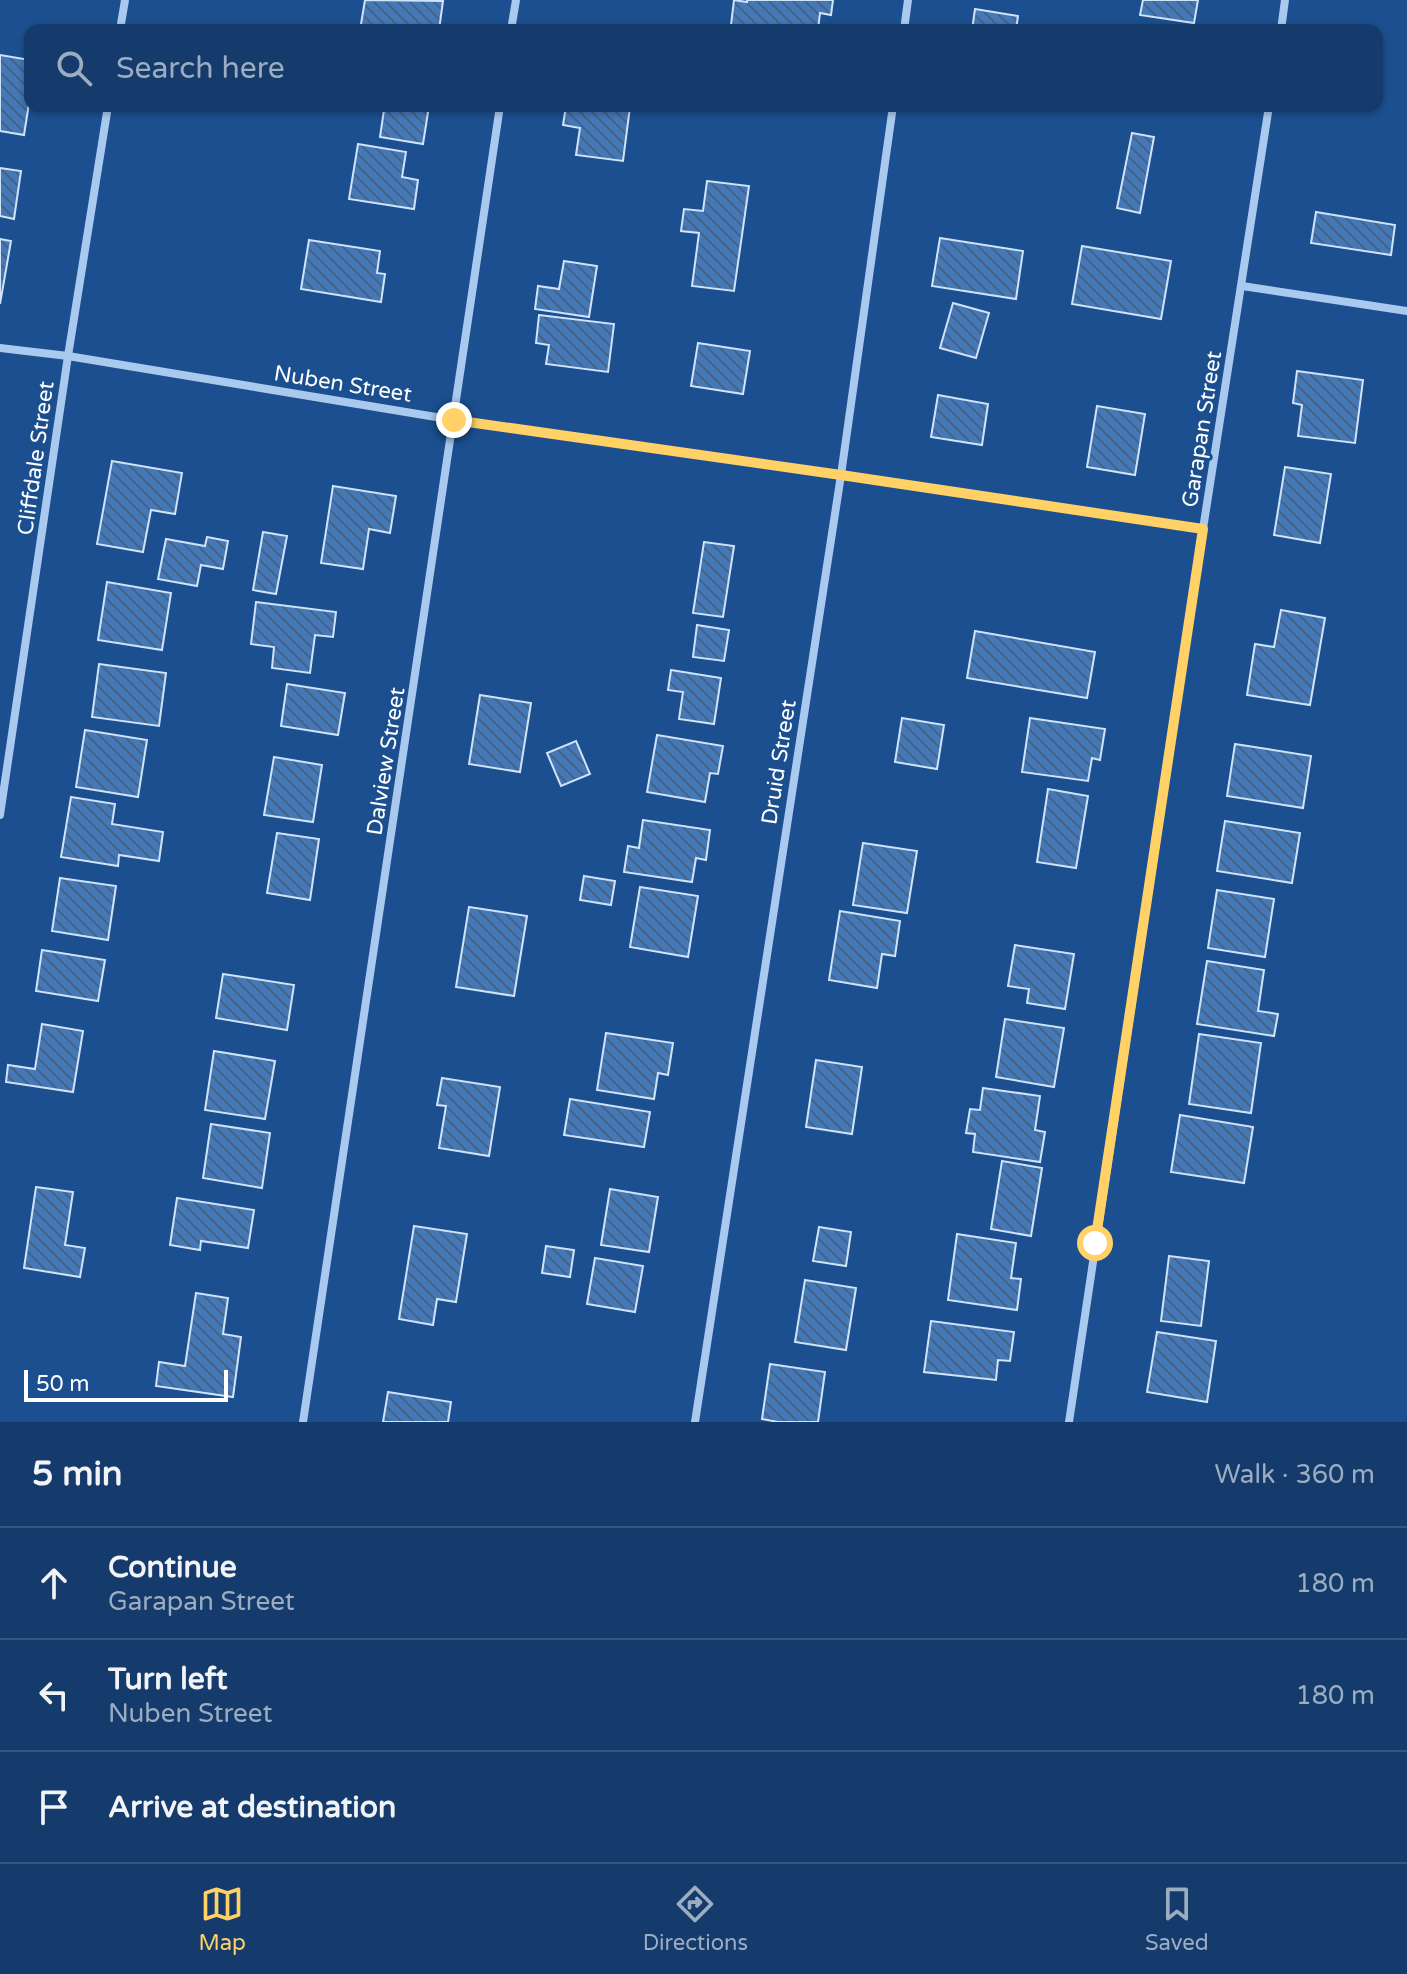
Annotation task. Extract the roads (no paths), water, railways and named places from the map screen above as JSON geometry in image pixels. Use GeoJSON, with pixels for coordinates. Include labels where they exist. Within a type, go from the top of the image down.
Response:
{"type":"FeatureCollection","features":[{"type":"Feature","properties":{"kind":"street"},"geometry":{"type":"LineString","coordinates":[[121,24],[125,0]]}},
{"type":"Feature","properties":{"kind":"street"},"geometry":{"type":"LineString","coordinates":[[512,24],[516,0]]}},
{"type":"Feature","properties":{"kind":"street"},"geometry":{"type":"LineString","coordinates":[[905,24],[908,0]]}},
{"type":"Feature","properties":{"kind":"street"},"geometry":{"type":"LineString","coordinates":[[1282,24],[1285,0]]}},
{"type":"Feature","properties":{"kind":"street","name":"Cliffdale Street"},"geometry":{"type":"LineString","coordinates":[[0,815],[107,112]]}},
{"type":"Feature","properties":{"kind":"street","name":"Dalview Street"},"geometry":{"type":"LineString","coordinates":[[303,1422],[499,112]]}},
{"type":"Feature","properties":{"kind":"street","name":"Druid Street"},"geometry":{"type":"LineString","coordinates":[[695,1422],[841,475],[892,112]]}},
{"type":"Feature","properties":{"kind":"street","name":"Garapan Street"},"geometry":{"type":"LineString","coordinates":[[1069,1422],[1268,112]]}},
{"type":"Feature","properties":{"kind":"street"},"geometry":{"type":"LineString","coordinates":[[1242,286],[1407,311]]}},
{"type":"Feature","properties":{"kind":"street","name":"Nuben Street"},"geometry":{"type":"LineString","coordinates":[[0,348],[68,356],[454,420],[1203,529]]}}]}
